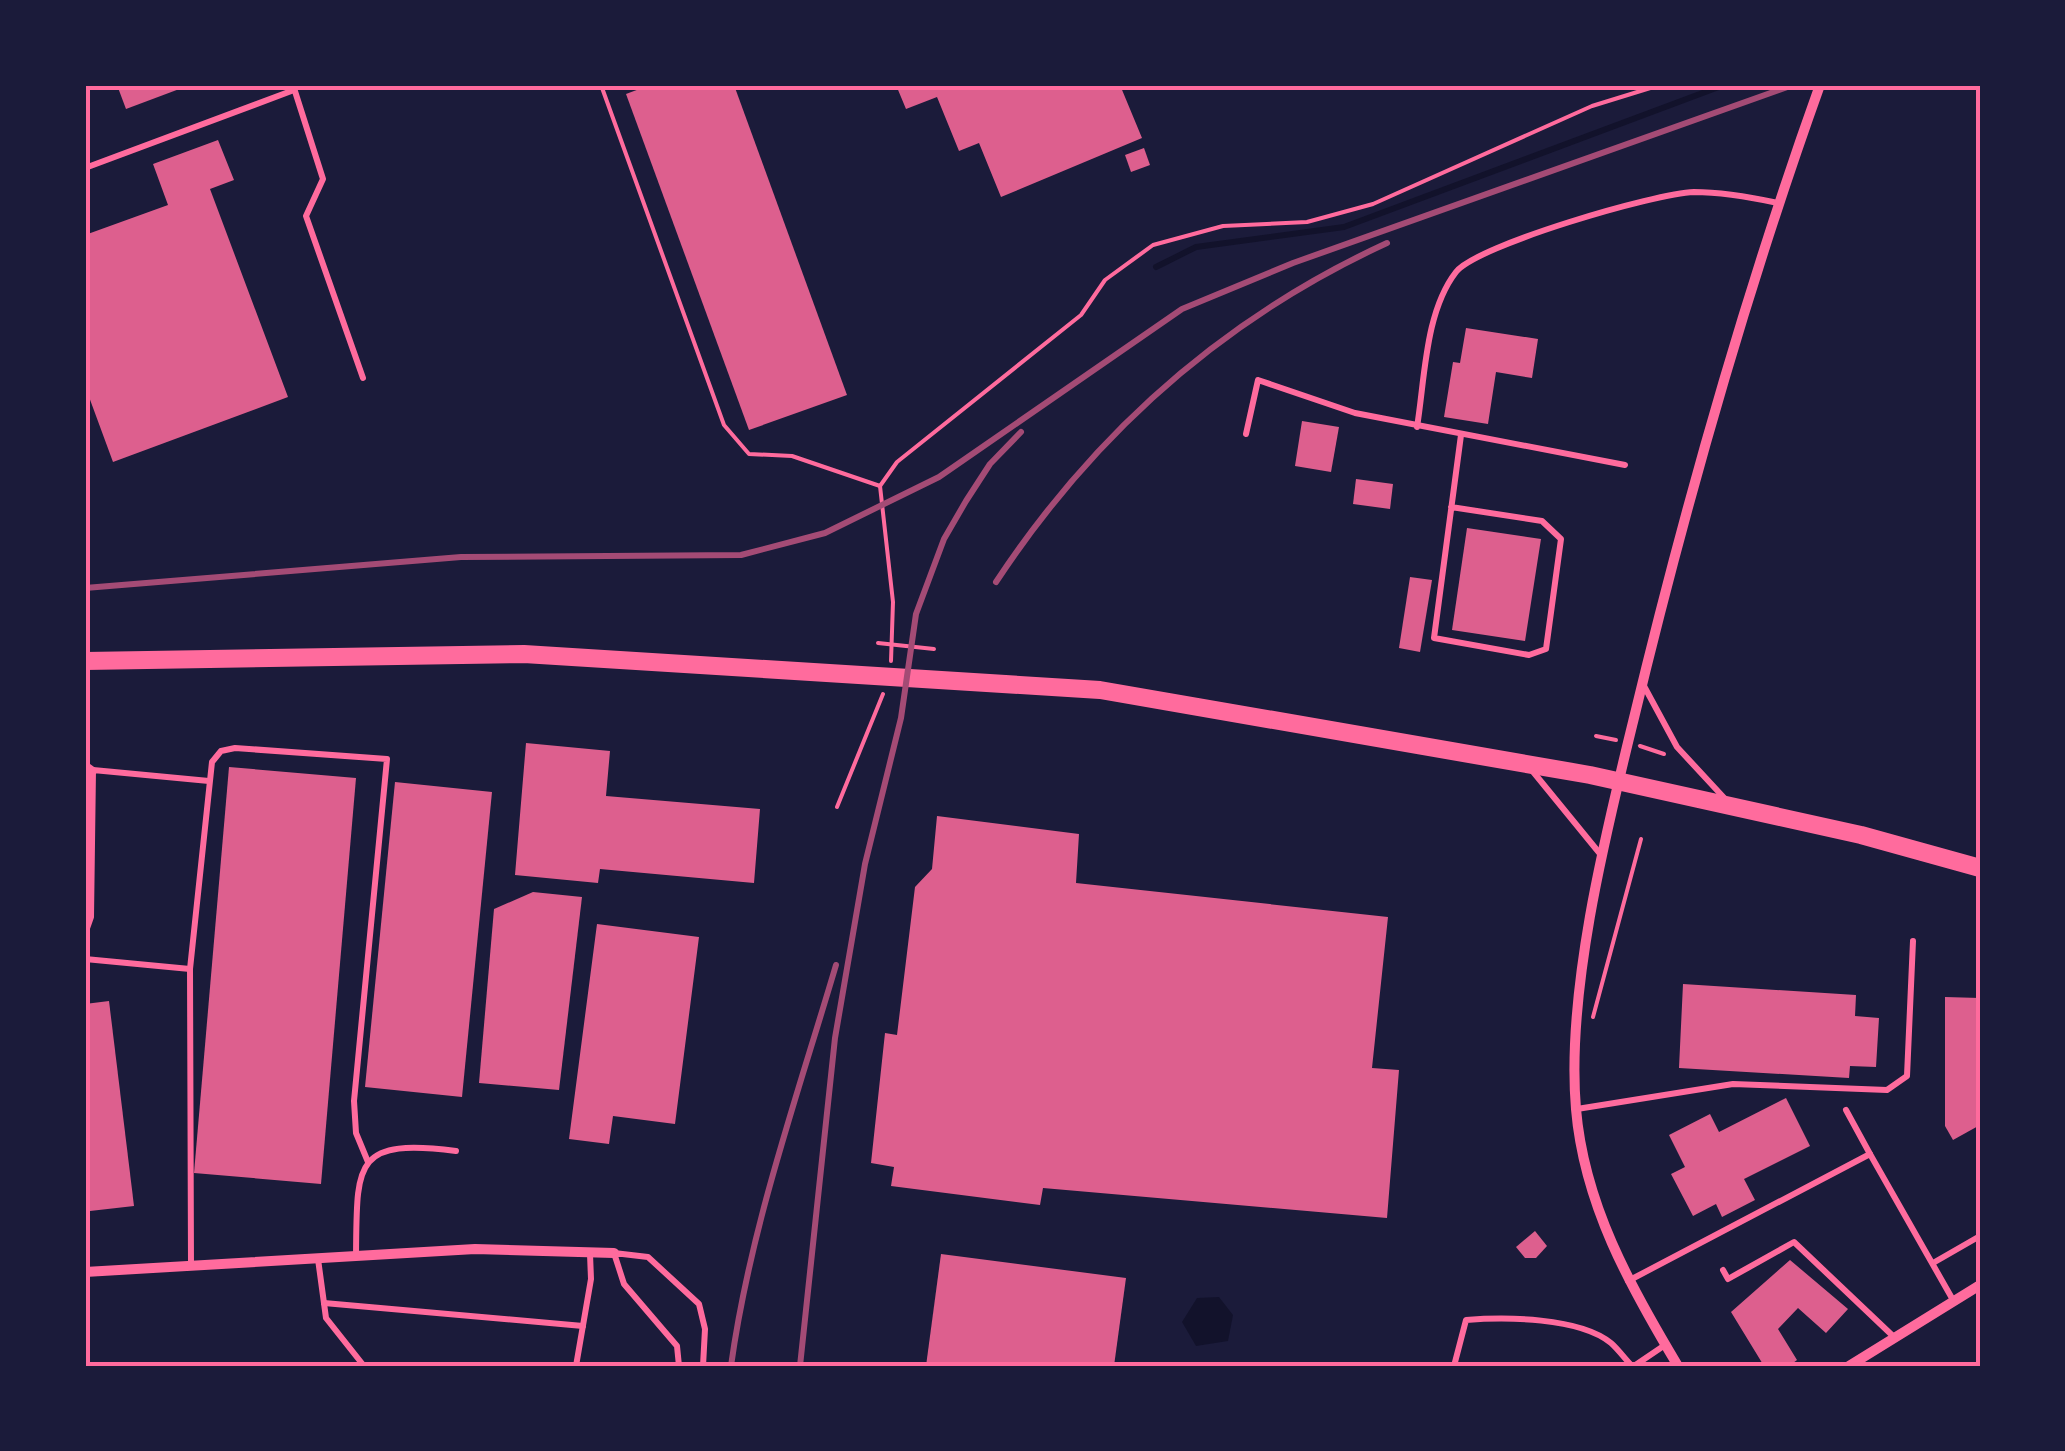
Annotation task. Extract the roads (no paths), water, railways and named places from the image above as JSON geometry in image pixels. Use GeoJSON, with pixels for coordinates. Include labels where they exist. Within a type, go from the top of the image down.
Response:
{"type":"FeatureCollection","features":[{"type":"Feature","properties":{"kind":"main road"},"geometry":{"type":"LineString","coordinates":[[85,662],[524,654],[1100,690],[1619,781],[1980,868]]}},
{"type":"Feature","properties":{"kind":"street"},"geometry":{"type":"LineString","coordinates":[[1678,1366],[1608,1240],[1586,1167],[1576,1109],[1576,1035],[1602,856],[1642,683],[1715,402],[1820,85]]}},
{"type":"Feature","properties":{"kind":"street"},"geometry":{"type":"LineString","coordinates":[[85,1272],[475,1249],[614,1252]]}},
{"type":"Feature","properties":{"kind":"street"},"geometry":{"type":"LineString","coordinates":[[1849,1366],[1980,1284]]}},
{"type":"Feature","properties":{"kind":"lane"},"geometry":{"type":"LineString","coordinates":[[85,168],[294,88],[323,179],[306,216],[363,378]]}},
{"type":"Feature","properties":{"kind":"lane"},"geometry":{"type":"LineString","coordinates":[[1417,426],[1438,306],[1457,270],[1482,252],[1634,204],[1691,192],[1778,203]]}},
{"type":"Feature","properties":{"kind":"lane"},"geometry":{"type":"LineString","coordinates":[[1246,434],[1258,380],[1355,413],[1625,465]]}},
{"type":"Feature","properties":{"kind":"lane"},"geometry":{"type":"LineString","coordinates":[[1451,508],[1542,521],[1561,540],[1546,649],[1530,655],[1434,638],[1460,434]]}},
{"type":"Feature","properties":{"kind":"lane"},"geometry":{"type":"LineString","coordinates":[[1642,683],[1677,746],[1731,806]]}},
{"type":"Feature","properties":{"kind":"lane"},"geometry":{"type":"LineString","coordinates":[[190,1265],[190,970],[209,782],[212,762],[221,750],[387,759],[354,1101],[356,1132],[368,1162]]}},
{"type":"Feature","properties":{"kind":"lane"},"geometry":{"type":"LineString","coordinates":[[85,764],[93,770],[209,782]]}},
{"type":"Feature","properties":{"kind":"lane"},"geometry":{"type":"LineString","coordinates":[[1526,764],[1602,856]]}},
{"type":"Feature","properties":{"kind":"lane"},"geometry":{"type":"LineString","coordinates":[[85,934],[91,917],[93,770]]}},
{"type":"Feature","properties":{"kind":"lane"},"geometry":{"type":"LineString","coordinates":[[1576,1109],[1733,1084],[1886,1090],[1906,1076],[1913,941]]}},
{"type":"Feature","properties":{"kind":"lane"},"geometry":{"type":"LineString","coordinates":[[85,959],[190,970]]}},
{"type":"Feature","properties":{"kind":"lane"},"geometry":{"type":"LineString","coordinates":[[1846,1110],[1954,1301]]}},
{"type":"Feature","properties":{"kind":"lane"},"geometry":{"type":"LineString","coordinates":[[356,1256],[357,1199],[360,1176],[368,1162],[384,1149],[406,1145],[456,1151]]}},
{"type":"Feature","properties":{"kind":"lane"},"geometry":{"type":"LineString","coordinates":[[1628,1282],[1870,1154]]}},
{"type":"Feature","properties":{"kind":"lane"},"geometry":{"type":"LineString","coordinates":[[1932,1264],[1980,1236]]}},
{"type":"Feature","properties":{"kind":"lane"},"geometry":{"type":"LineString","coordinates":[[1723,1270],[1728,1279],[1794,1242],[1895,1338]]}},
{"type":"Feature","properties":{"kind":"lane"},"geometry":{"type":"LineString","coordinates":[[679,1366],[678,1346],[624,1284],[614,1252],[648,1257],[699,1304],[705,1329],[703,1366]]}},
{"type":"Feature","properties":{"kind":"lane"},"geometry":{"type":"LineString","coordinates":[[576,1366],[591,1279],[590,1253]]}},
{"type":"Feature","properties":{"kind":"lane"},"geometry":{"type":"LineString","coordinates":[[318,1258],[326,1318],[364,1366]]}},
{"type":"Feature","properties":{"kind":"lane"},"geometry":{"type":"LineString","coordinates":[[324,1304],[583,1326]]}},
{"type":"Feature","properties":{"kind":"lane"},"geometry":{"type":"LineString","coordinates":[[1454,1366],[1460,1330],[1466,1320],[1554,1322],[1609,1341],[1633,1366],[1665,1344]]}},
{"type":"Feature","properties":{"kind":"waterway"},"geometry":{"type":"LineString","coordinates":[[1156,267],[1196,247],[1344,227],[1724,85]]}},
{"type":"Feature","properties":{"kind":"railway"},"geometry":{"type":"LineString","coordinates":[[85,588],[461,557],[741,555],[825,533],[939,477],[1182,309],[1293,263],[1793,85]]}},
{"type":"Feature","properties":{"kind":"railway"},"geometry":{"type":"LineString","coordinates":[[996,582],[1076,476],[1168,384],[1271,307],[1387,243]]}},
{"type":"Feature","properties":{"kind":"railway"},"geometry":{"type":"LineString","coordinates":[[800,1366],[835,1038],[865,864],[901,718],[916,614],[944,539],[990,464],[1021,432]]}},
{"type":"Feature","properties":{"kind":"railway"},"geometry":{"type":"LineString","coordinates":[[731,1366],[762,1214],[836,965]]}}]}
